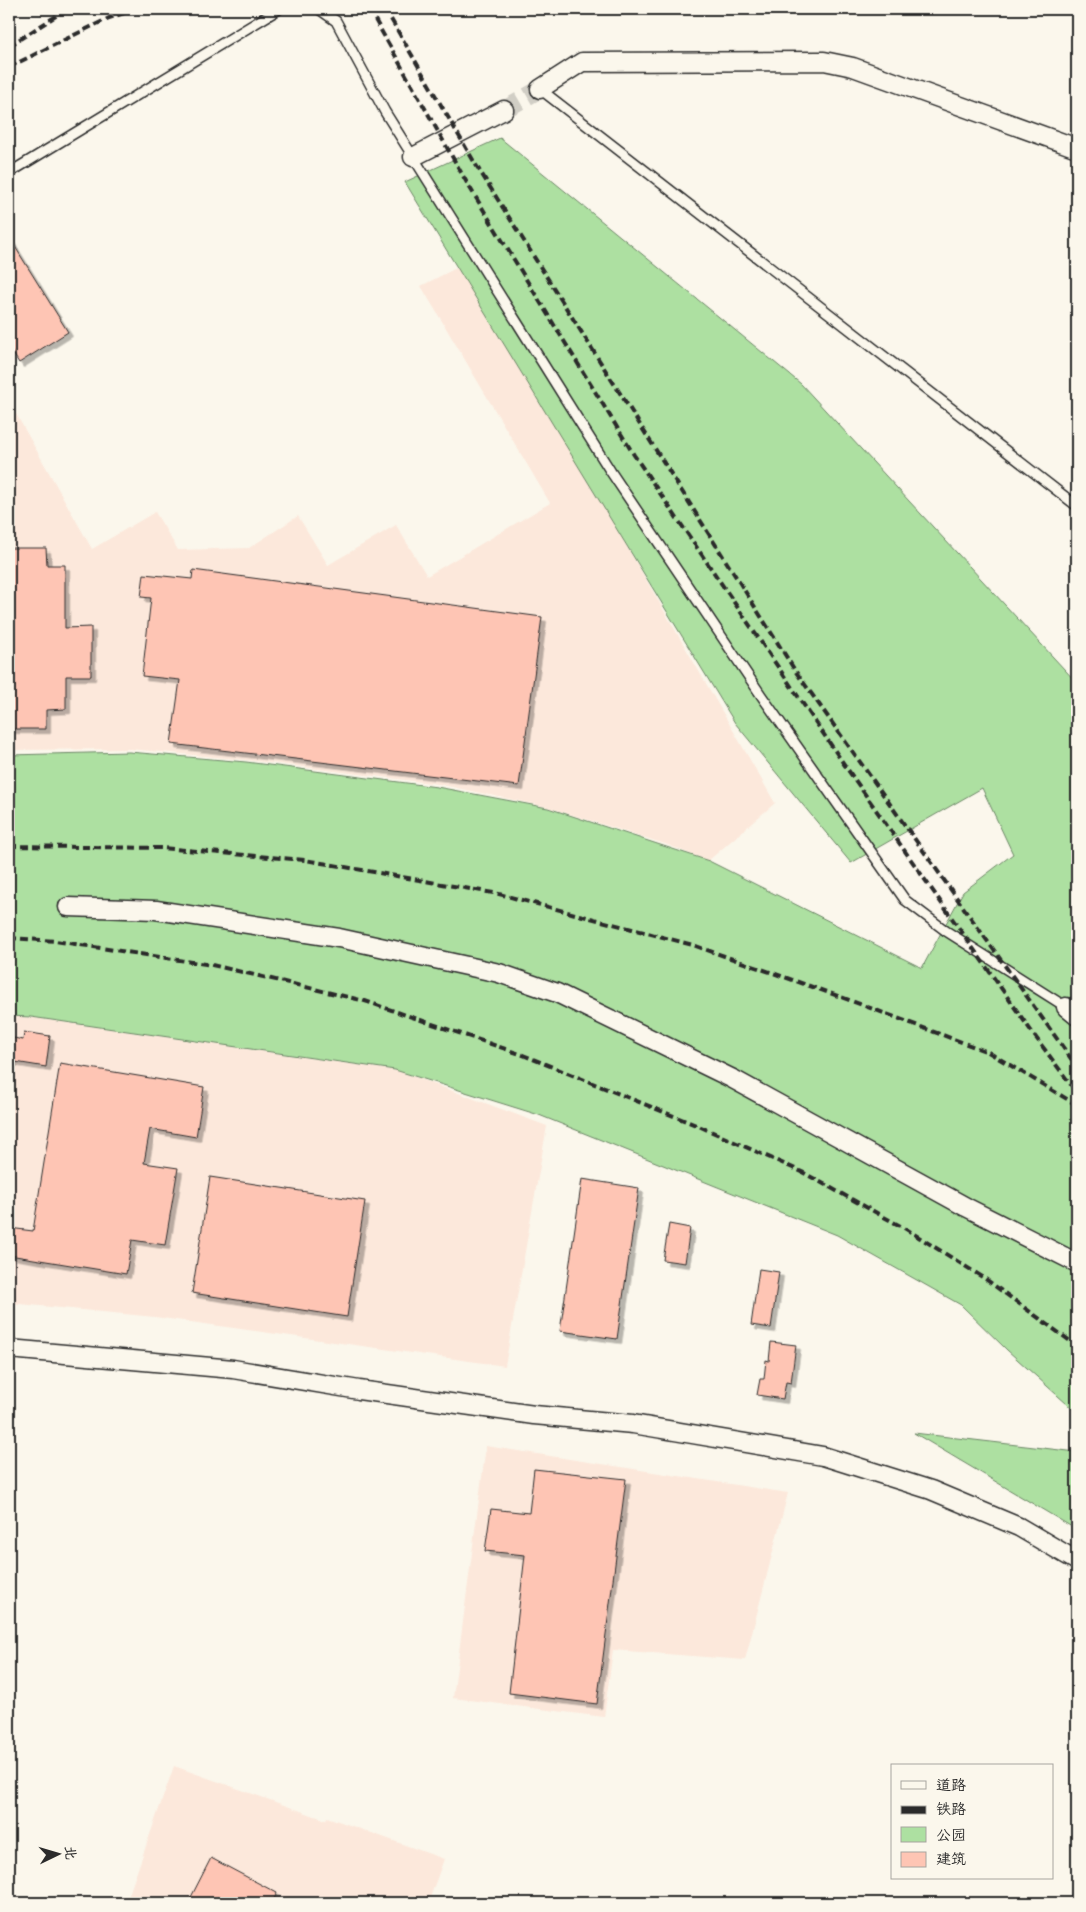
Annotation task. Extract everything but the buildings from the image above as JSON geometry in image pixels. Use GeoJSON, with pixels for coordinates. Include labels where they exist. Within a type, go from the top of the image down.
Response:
{"type":"FeatureCollection","features":[{"type":"Feature","properties":{"kind":"street"},"geometry":{"type":"LineString","coordinates":[[540,89],[582,62],[824,61],[853,67],[1077,148]]}},
{"type":"Feature","properties":{"kind":"street"},"geometry":{"type":"LineString","coordinates":[[413,157],[504,110]]}},
{"type":"Feature","properties":{"kind":"street"},"geometry":{"type":"LineString","coordinates":[[68,907],[156,910],[340,938],[499,973],[557,993],[733,1079],[966,1207],[1077,1262]]}},
{"type":"Feature","properties":{"kind":"street"},"geometry":{"type":"LineString","coordinates":[[9,1349],[233,1369],[524,1414],[633,1424],[824,1456],[931,1490],[1019,1527],[1077,1561]]}},
{"type":"Feature","properties":{"kind":"lane"},"geometry":{"type":"LineString","coordinates":[[9,173],[279,9]]}},
{"type":"Feature","properties":{"kind":"lane"},"geometry":{"type":"LineString","coordinates":[[319,9],[336,20],[385,112],[611,472],[761,695],[905,900],[946,931],[1071,1012]]}},
{"type":"Feature","properties":{"kind":"lane"},"geometry":{"type":"LineString","coordinates":[[540,89],[1077,506]]}},
{"type":"Feature","properties":{"kind":"shaded area"},"geometry":{"type":"Polygon","coordinates":[[[464,264],[775,803],[708,861],[665,844],[547,807],[438,784],[245,760],[130,749],[9,750],[9,405],[11,405],[92,549],[155,512],[178,550],[249,548],[298,516],[328,565],[396,525],[427,576],[550,503],[421,286],[464,264]]]}},
{"type":"Feature","properties":{"kind":"shaded area"},"geometry":{"type":"Polygon","coordinates":[[[9,1016],[35,1018],[399,1071],[547,1126],[505,1366],[155,1317],[9,1303],[9,1016]]]}},
{"type":"Feature","properties":{"kind":"shaded area"},"geometry":{"type":"Polygon","coordinates":[[[486,1446],[788,1493],[745,1660],[613,1650],[604,1717],[453,1698],[486,1446]]]}},
{"type":"Feature","properties":{"kind":"shaded area"},"geometry":{"type":"Polygon","coordinates":[[[174,1766],[326,1820],[327,1817],[444,1859],[428,1903],[126,1903],[174,1766]]]}},
{"type":"Feature","properties":{"kind":"green space"},"geometry":{"type":"Polygon","coordinates":[[[500,138],[801,384],[1077,683],[1077,1413],[1007,1350],[961,1305],[837,1235],[539,1115],[395,1070],[31,1017],[9,1016],[9,755],[129,752],[246,762],[437,787],[548,808],[709,861],[922,968],[963,892],[1013,854],[982,788],[851,863],[735,723],[405,182],[500,138]]]}},
{"type":"Feature","properties":{"kind":"green space"},"geometry":{"type":"Polygon","coordinates":[[[914,1433],[1077,1452],[1077,1530],[914,1433]]]}},
{"type":"Feature","properties":{"kind":"tunnel"},"geometry":{"type":"LineString","coordinates":[[504,110],[540,89]]}},
{"type":"Feature","properties":{"kind":"railway"},"geometry":{"type":"LineString","coordinates":[[9,46],[67,9]]}},
{"type":"Feature","properties":{"kind":"railway"},"geometry":{"type":"LineString","coordinates":[[9,67],[109,18],[136,9]]}},
{"type":"Feature","properties":{"kind":"railway"},"geometry":{"type":"LineString","coordinates":[[369,9],[467,183],[634,455],[848,770],[1034,1035],[1077,1093]]}},
{"type":"Feature","properties":{"kind":"railway"},"geometry":{"type":"LineString","coordinates":[[385,9],[476,165],[796,672],[1077,1067]]}},
{"type":"Feature","properties":{"kind":"railway"},"geometry":{"type":"LineString","coordinates":[[9,846],[162,848],[305,860],[499,894],[693,945],[841,997],[988,1052],[1077,1105]]}},
{"type":"Feature","properties":{"kind":"railway"},"geometry":{"type":"LineString","coordinates":[[9,938],[55,941],[212,965],[365,1001],[523,1055],[701,1127],[802,1172],[906,1229],[984,1278],[1077,1346]]}}]}
